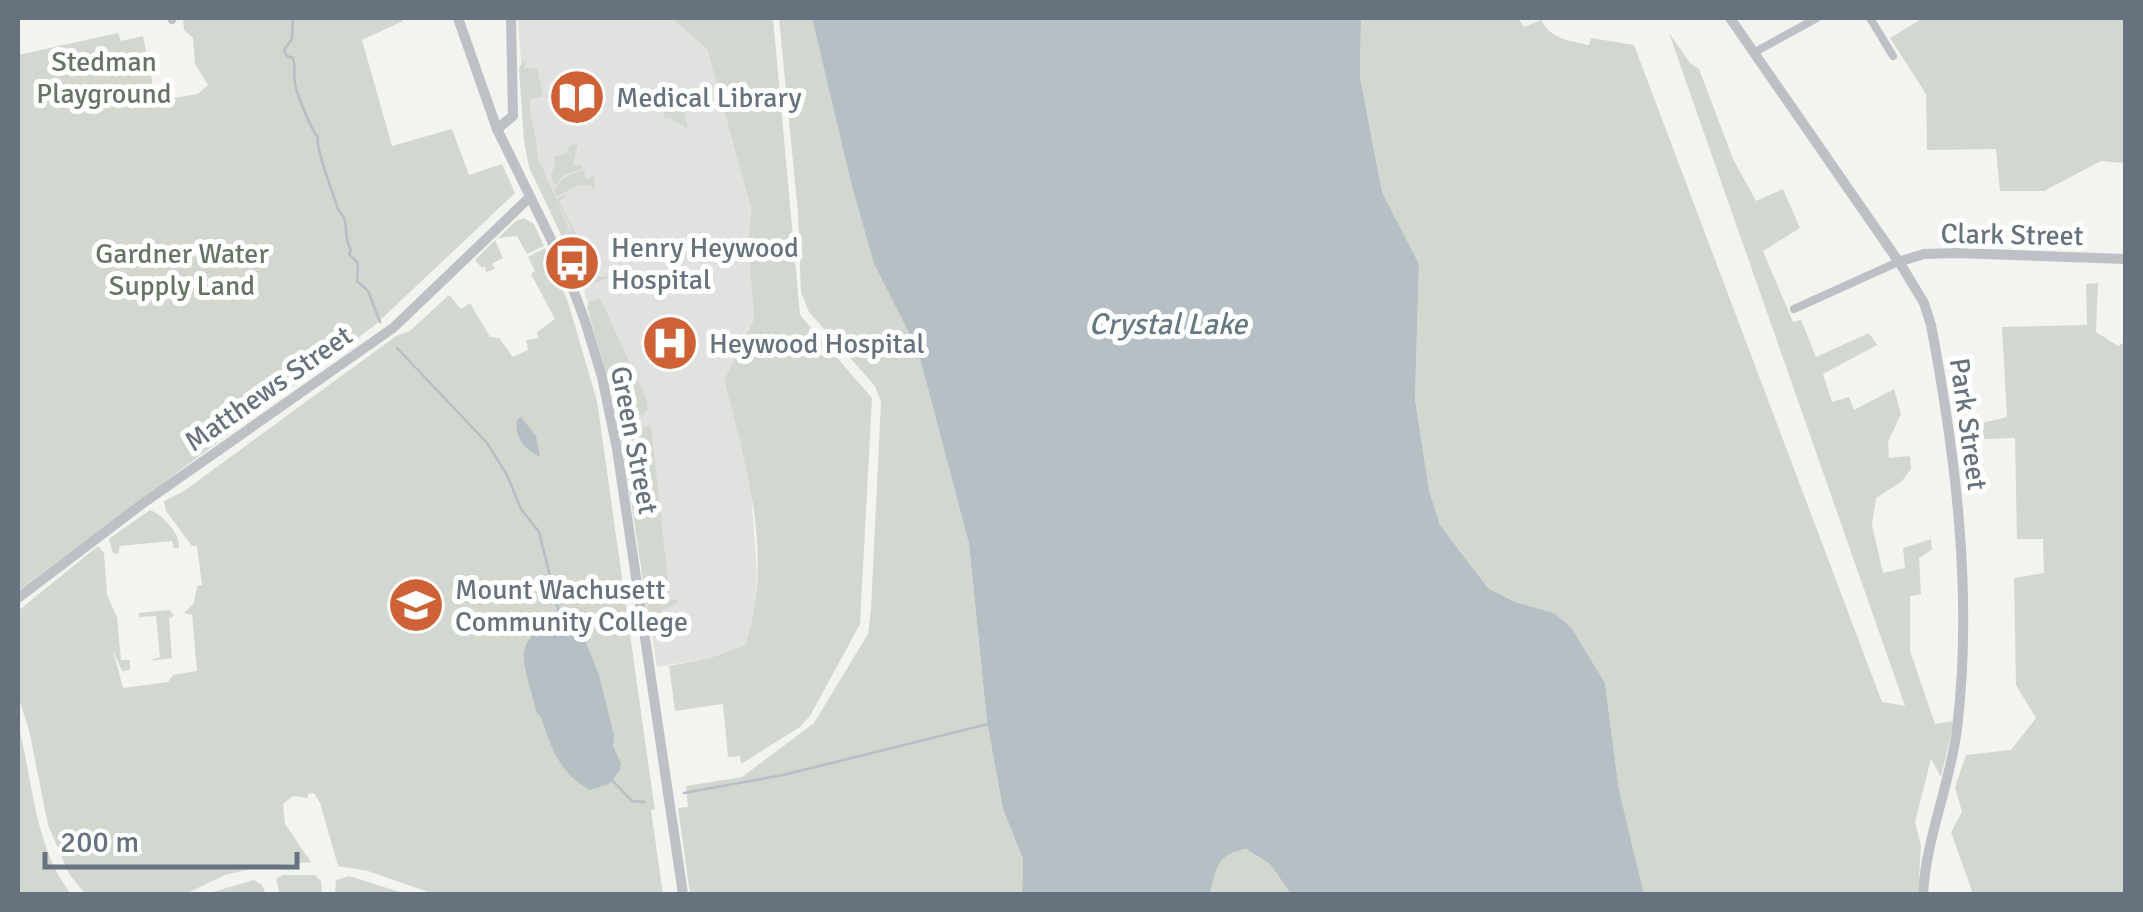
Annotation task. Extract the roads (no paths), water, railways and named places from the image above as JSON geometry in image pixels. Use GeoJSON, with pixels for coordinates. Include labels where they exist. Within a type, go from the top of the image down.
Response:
{"type":"FeatureCollection","features":[{"type":"Feature","properties":{"kind":"street","name":"Green Street"},"geometry":{"type":"LineString","coordinates":[[458,18],[496,128],[578,301],[607,400],[682,894]]}},
{"type":"Feature","properties":{"kind":"street"},"geometry":{"type":"LineString","coordinates":[[496,128],[512,116],[511,18]]}},
{"type":"Feature","properties":{"kind":"street","name":"Park Street"},"geometry":{"type":"LineString","coordinates":[[1730,18],[1898,262],[1930,320],[1963,560],[1957,728],[1923,894]]}},
{"type":"Feature","properties":{"kind":"street"},"geometry":{"type":"LineString","coordinates":[[1755,52],[1817,18]]}},
{"type":"Feature","properties":{"kind":"street"},"geometry":{"type":"LineString","coordinates":[[1870,18],[1893,56]]}},
{"type":"Feature","properties":{"kind":"street","name":"Matthews Street"},"geometry":{"type":"LineString","coordinates":[[18,598],[142,504],[398,324],[530,197]]}},
{"type":"Feature","properties":{"kind":"street","name":"Clark Street"},"geometry":{"type":"LineString","coordinates":[[1898,262],[1915,256],[1957,253],[2126,258]]}},
{"type":"Feature","properties":{"kind":"street"},"geometry":{"type":"LineString","coordinates":[[1794,310],[1898,262]]}},
{"type":"Feature","properties":{"kind":"water","name":"Crystal Lake"},"geometry":{"type":"Polygon","coordinates":[[[812,18],[1361,18],[1360,77],[1382,192],[1419,264],[1415,399],[1429,490],[1440,525],[1488,588],[1515,602],[1554,613],[1571,627],[1605,683],[1619,790],[1644,894],[1291,894],[1270,864],[1246,849],[1229,855],[1219,864],[1210,894],[1022,894],[1023,859],[1003,809],[987,722],[969,544],[918,351],[874,264],[812,18]]]}},
{"type":"Feature","properties":{"kind":"water"},"geometry":{"type":"Polygon","coordinates":[[[521,417],[536,436],[540,457],[525,447],[519,437],[517,420],[521,417]]]}},
{"type":"Feature","properties":{"kind":"water"},"geometry":{"type":"Polygon","coordinates":[[[562,624],[576,626],[585,640],[599,675],[613,746],[621,763],[609,784],[590,790],[571,776],[558,759],[536,712],[525,669],[526,646],[532,636],[562,624]]]}},
{"type":"Feature","properties":{"kind":"waterway"},"geometry":{"type":"LineString","coordinates":[[293,18],[292,39],[284,50],[293,58],[298,95],[318,137],[325,172],[344,219],[349,254],[358,263],[357,281],[368,291],[380,322]]}},
{"type":"Feature","properties":{"kind":"waterway"},"geometry":{"type":"LineString","coordinates":[[397,348],[487,443],[507,475],[521,509],[539,532],[562,624]]}},
{"type":"Feature","properties":{"kind":"waterway"},"geometry":{"type":"LineString","coordinates":[[684,793],[783,775],[988,724]]}},
{"type":"Feature","properties":{"kind":"waterway"},"geometry":{"type":"LineString","coordinates":[[611,779],[632,801],[645,802]]}},
{"type":"Feature","properties":{"kind":"place","name":"Medical Library"},"geometry":{"type":"Point","coordinates":[577,97]}},
{"type":"Feature","properties":{"kind":"place","name":"Henry Heywood Hospital"},"geometry":{"type":"Point","coordinates":[572,263]}},
{"type":"Feature","properties":{"kind":"place","name":"Heywood Hospital"},"geometry":{"type":"Point","coordinates":[670,343]}},
{"type":"Feature","properties":{"kind":"place","name":"Mount Wachusett Community College"},"geometry":{"type":"Point","coordinates":[416,605]}},
{"type":"Feature","properties":{"kind":"park label","name":"Stedman Playground"},"geometry":{"type":"Point","coordinates":[104,77]}},
{"type":"Feature","properties":{"kind":"park label","name":"Gardner Water Supply Land"},"geometry":{"type":"Point","coordinates":[182,269]}}]}
